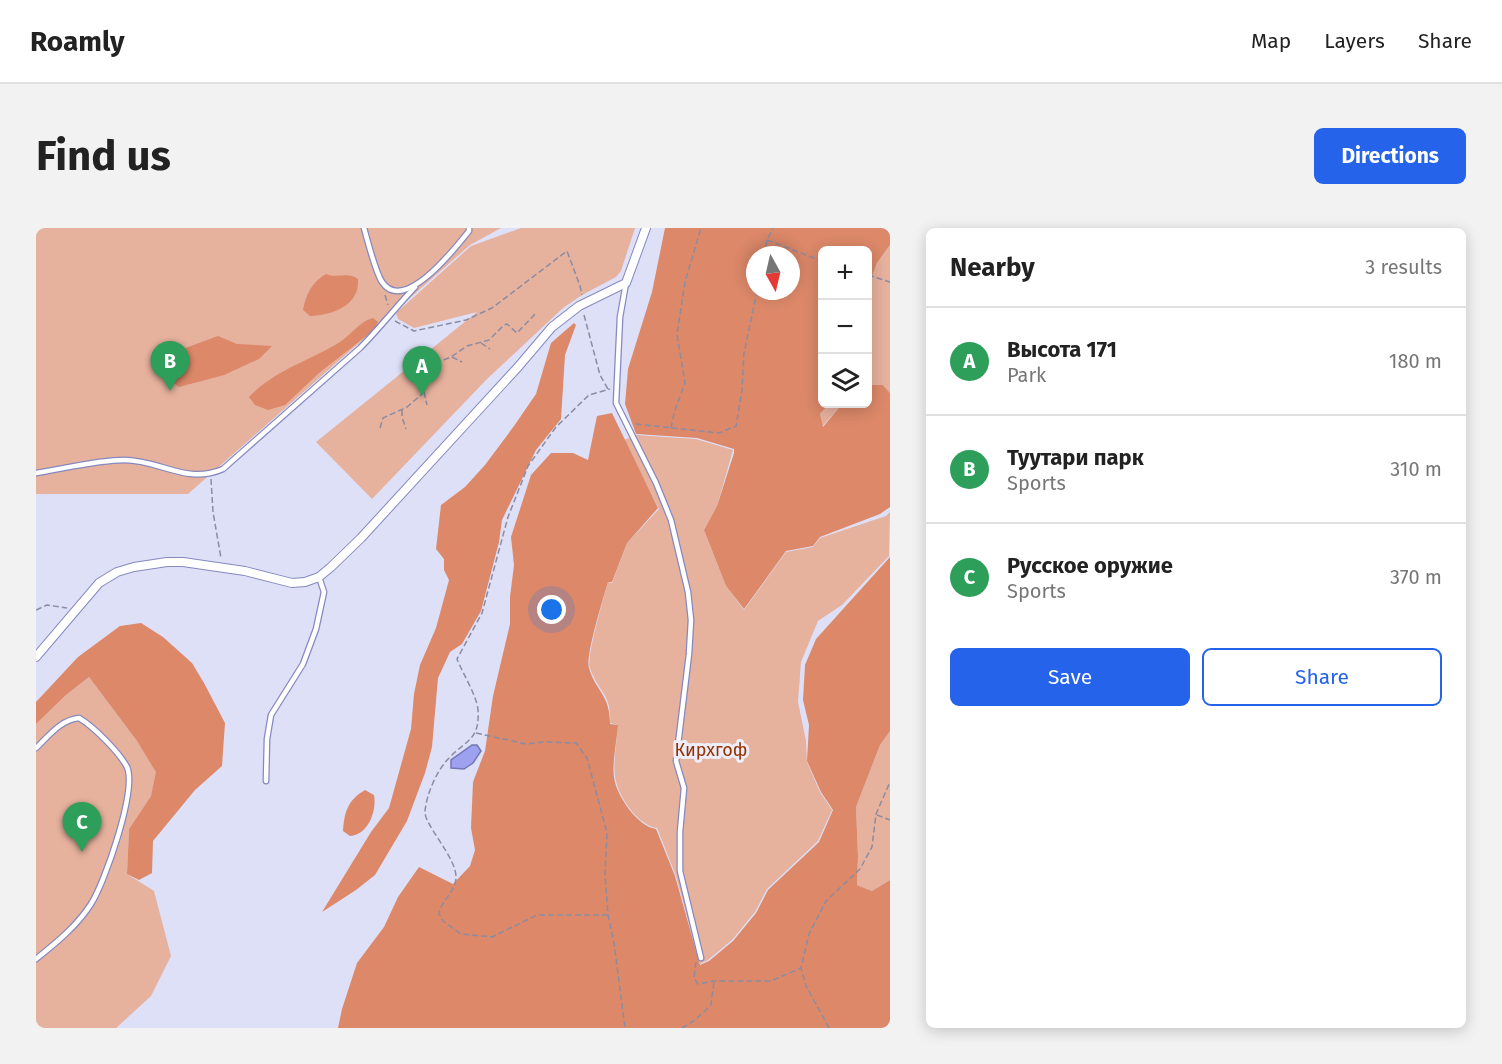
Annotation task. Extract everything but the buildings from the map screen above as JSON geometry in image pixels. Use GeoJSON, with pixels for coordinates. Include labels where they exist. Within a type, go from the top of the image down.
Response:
{"type":"FeatureCollection","features":[{"type":"Feature","properties":{"kind":"street"},"geometry":{"type":"LineString","coordinates":[[36,657],[99,583],[117,572],[167,562],[183,562],[222,567],[292,583],[305,582],[318,577],[361,537],[552,327],[582,300],[626,283],[646,228]]}},
{"type":"Feature","properties":{"kind":"lane"},"geometry":{"type":"LineString","coordinates":[[364,228],[382,282],[390,289],[415,287]]}},
{"type":"Feature","properties":{"kind":"lane"},"geometry":{"type":"LineString","coordinates":[[36,473],[122,460],[141,461],[197,476],[223,469],[360,348],[415,287],[445,260],[470,228]]}},
{"type":"Feature","properties":{"kind":"lane"},"geometry":{"type":"LineString","coordinates":[[626,283],[620,317],[616,403],[656,483],[671,520],[688,592],[691,620],[689,654],[676,761],[684,788],[680,832],[680,871],[701,958]]}},
{"type":"Feature","properties":{"kind":"lane"},"geometry":{"type":"LineString","coordinates":[[266,781],[267,739],[272,715],[303,664],[322,606],[324,592],[318,577]]}},
{"type":"Feature","properties":{"kind":"lane"},"geometry":{"type":"LineString","coordinates":[[36,748],[62,723],[79,718],[98,731],[127,768],[129,788],[118,833],[92,903],[79,920],[37,956]]}},
{"type":"Feature","properties":{"kind":"path"},"geometry":{"type":"LineString","coordinates":[[671,428],[685,383],[677,334],[685,282],[701,228]]}},
{"type":"Feature","properties":{"kind":"path"},"geometry":{"type":"LineString","coordinates":[[766,246],[773,228]]}},
{"type":"Feature","properties":{"kind":"path"},"geometry":{"type":"LineString","coordinates":[[767,240],[818,259]]}},
{"type":"Feature","properties":{"kind":"path"},"geometry":{"type":"LineString","coordinates":[[382,282],[388,315],[400,325],[414,331],[466,320],[492,308],[567,250],[580,286],[600,375],[616,403]]}},
{"type":"Feature","properties":{"kind":"path"},"geometry":{"type":"LineString","coordinates":[[872,277],[890,282]]}},
{"type":"Feature","properties":{"kind":"path"},"geometry":{"type":"LineString","coordinates":[[625,422],[719,433],[736,426],[742,390],[744,353],[755,300]]}},
{"type":"Feature","properties":{"kind":"path"},"geometry":{"type":"LineString","coordinates":[[427,405],[424,391],[432,367],[436,363],[451,357],[467,346],[489,340],[507,324],[517,333],[536,313]]}},
{"type":"Feature","properties":{"kind":"path"},"geometry":{"type":"LineString","coordinates":[[480,343],[490,349]]}},
{"type":"Feature","properties":{"kind":"path"},"geometry":{"type":"LineString","coordinates":[[451,357],[462,362]]}},
{"type":"Feature","properties":{"kind":"path"},"geometry":{"type":"LineString","coordinates":[[608,915],[537,915],[492,937],[461,934],[443,921],[439,914],[440,906],[454,886],[456,875],[442,842],[426,817],[425,810],[433,783],[441,768],[448,758],[475,733],[478,708],[457,659],[482,613],[508,518],[528,466],[556,427],[589,395],[617,387]]}},
{"type":"Feature","properties":{"kind":"path"},"geometry":{"type":"LineString","coordinates":[[380,428],[383,418],[415,402],[424,391]]}},
{"type":"Feature","properties":{"kind":"path"},"geometry":{"type":"LineString","coordinates":[[402,409],[406,429]]}},
{"type":"Feature","properties":{"kind":"path"},"geometry":{"type":"LineString","coordinates":[[211,474],[213,512],[222,567]]}},
{"type":"Feature","properties":{"kind":"path"},"geometry":{"type":"LineString","coordinates":[[36,610],[47,605],[77,609]]}},
{"type":"Feature","properties":{"kind":"path"},"geometry":{"type":"LineString","coordinates":[[475,733],[526,744],[576,743],[587,758],[607,833],[605,874],[608,915],[625,1028]]}},
{"type":"Feature","properties":{"kind":"path"},"geometry":{"type":"LineString","coordinates":[[829,1028],[806,986],[801,968],[809,934],[826,901],[860,869],[872,847],[876,814],[890,782]]}},
{"type":"Feature","properties":{"kind":"path"},"geometry":{"type":"LineString","coordinates":[[876,814],[890,820]]}},
{"type":"Feature","properties":{"kind":"path"},"geometry":{"type":"LineString","coordinates":[[701,958],[696,960],[693,970],[698,984],[714,981],[771,981],[801,968]]}},
{"type":"Feature","properties":{"kind":"path"},"geometry":{"type":"LineString","coordinates":[[682,1028],[695,1020],[711,1005],[714,981]]}},
{"type":"Feature","properties":{"kind":"green space"},"geometry":{"type":"Polygon","coordinates":[[[36,228],[501,228],[470,245],[188,494],[36,494],[36,228]]]}},
{"type":"Feature","properties":{"kind":"green space"},"geometry":{"type":"Polygon","coordinates":[[[521,228],[635,228],[621,271],[616,277],[563,308],[487,379],[372,499],[316,442],[477,312],[414,328],[398,319],[396,313],[471,246],[521,228]]]}},
{"type":"Feature","properties":{"kind":"green space"},"geometry":{"type":"Polygon","coordinates":[[[890,245],[890,393],[883,385],[872,385],[872,276],[877,263],[890,245]]]}},
{"type":"Feature","properties":{"kind":"green space"},"geometry":{"type":"Polygon","coordinates":[[[825,408],[839,408],[822,427],[820,414],[825,408]]]}},
{"type":"Feature","properties":{"kind":"green space","name":"Кирхгоф"},"geometry":{"type":"Polygon","coordinates":[[[636,435],[696,439],[733,450],[717,506],[704,530],[726,586],[744,610],[786,552],[813,547],[820,538],[886,516],[890,512],[889,556],[842,605],[818,621],[801,662],[798,702],[806,741],[807,762],[820,792],[832,810],[818,841],[767,889],[755,912],[732,940],[700,964],[676,876],[657,828],[650,826],[635,815],[624,800],[617,784],[614,764],[618,725],[610,723],[607,699],[593,676],[589,662],[608,582],[612,583],[627,543],[659,509],[624,440],[636,435]]]}},
{"type":"Feature","properties":{"kind":"green space"},"geometry":{"type":"Polygon","coordinates":[[[89,677],[157,772],[151,796],[129,829],[127,874],[154,891],[171,956],[151,996],[116,1028],[36,1028],[36,724],[89,677]]]}},
{"type":"Feature","properties":{"kind":"green space"},"geometry":{"type":"Polygon","coordinates":[[[890,731],[890,880],[872,891],[857,885],[856,807],[880,745],[890,731]]]}},
{"type":"Feature","properties":{"kind":"shaded area"},"geometry":{"type":"Polygon","coordinates":[[[665,228],[890,228],[890,245],[877,263],[872,276],[872,246],[818,246],[818,408],[825,408],[820,414],[823,427],[839,408],[872,408],[872,385],[883,385],[890,393],[890,507],[880,514],[820,537],[813,546],[786,551],[744,609],[726,586],[704,530],[717,506],[734,449],[697,438],[636,434],[625,404],[628,369],[652,292],[665,228]]]}},
{"type":"Feature","properties":{"kind":"shaded area"},"geometry":{"type":"Polygon","coordinates":[[[326,274],[346,275],[358,279],[354,296],[343,307],[335,311],[310,316],[303,310],[306,299],[313,285],[326,274]]]}},
{"type":"Feature","properties":{"kind":"shaded area"},"geometry":{"type":"Polygon","coordinates":[[[373,318],[378,322],[374,330],[319,373],[285,405],[268,410],[255,405],[249,397],[270,379],[340,342],[360,325],[373,318]]]}},
{"type":"Feature","properties":{"kind":"shaded area"},"geometry":{"type":"Polygon","coordinates":[[[574,323],[576,325],[565,355],[561,419],[536,450],[502,520],[499,542],[481,611],[462,644],[450,652],[438,678],[432,747],[407,821],[375,875],[322,912],[371,832],[389,808],[411,729],[414,694],[420,665],[436,628],[449,580],[444,570],[444,559],[436,549],[441,505],[465,487],[485,465],[514,426],[536,394],[551,343],[574,323]]]}},
{"type":"Feature","properties":{"kind":"shaded area"},"geometry":{"type":"Polygon","coordinates":[[[218,336],[237,344],[272,346],[259,359],[224,375],[179,387],[151,366],[161,357],[218,336]]]}},
{"type":"Feature","properties":{"kind":"shaded area"},"geometry":{"type":"Polygon","coordinates":[[[612,413],[658,508],[627,543],[612,582],[608,582],[592,639],[589,668],[608,706],[610,724],[618,725],[614,765],[616,784],[623,801],[635,816],[649,827],[656,829],[675,876],[700,965],[709,961],[733,941],[756,913],[768,890],[819,842],[833,810],[821,792],[807,761],[809,725],[803,700],[805,665],[816,639],[890,557],[890,731],[880,745],[856,807],[857,885],[872,891],[890,880],[890,1028],[338,1028],[357,963],[384,927],[398,897],[419,867],[453,884],[470,866],[475,850],[471,828],[473,782],[485,751],[493,696],[510,624],[510,597],[514,565],[511,537],[531,475],[551,453],[573,453],[588,460],[597,416],[612,413]]]}},
{"type":"Feature","properties":{"kind":"shaded area"},"geometry":{"type":"Polygon","coordinates":[[[141,623],[163,637],[192,663],[225,723],[222,766],[195,790],[153,841],[152,873],[139,880],[127,874],[129,829],[151,796],[156,772],[137,741],[89,677],[36,724],[36,702],[78,657],[120,626],[141,623]]]}},
{"type":"Feature","properties":{"kind":"shaded area"},"geometry":{"type":"Polygon","coordinates":[[[365,790],[374,795],[372,815],[362,831],[350,836],[343,831],[344,818],[351,802],[365,790]]]}},
{"type":"Feature","properties":{"kind":"water"},"geometry":{"type":"Polygon","coordinates":[[[472,745],[477,745],[481,751],[473,763],[464,769],[451,768],[451,760],[472,745]]]}},
{"type":"Feature","properties":{"kind":"place","name":"Туутари парк"},"geometry":{"type":"Point","coordinates":[170,391]}},
{"type":"Feature","properties":{"kind":"place","name":"Высота 171"},"geometry":{"type":"Point","coordinates":[422,396]}},
{"type":"Feature","properties":{"kind":"place","name":"Русское оружие"},"geometry":{"type":"Point","coordinates":[82,852]}}]}
